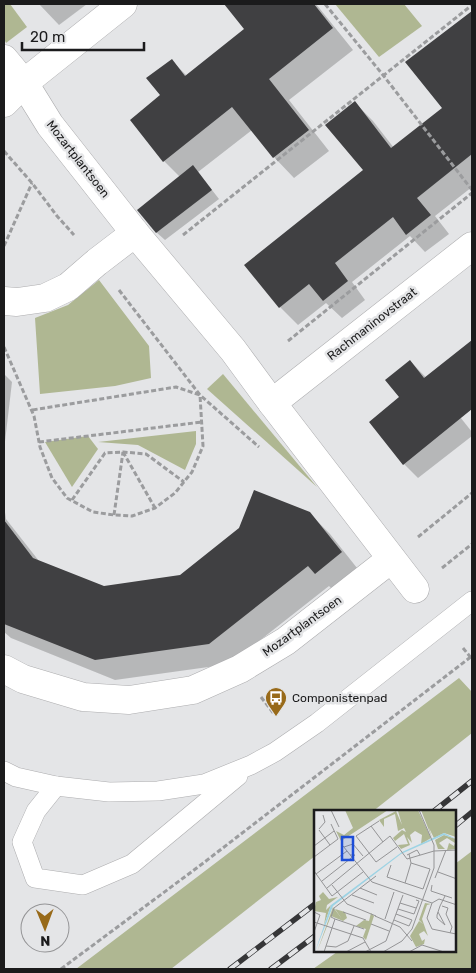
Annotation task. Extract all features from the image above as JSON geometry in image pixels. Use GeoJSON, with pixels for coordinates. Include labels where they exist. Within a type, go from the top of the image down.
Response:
{"type":"FeatureCollection","features":[{"type":"Feature","properties":{"kind":"street"},"geometry":{"type":"LineString","coordinates":[[4,103],[24,83],[124,4]]}},
{"type":"Feature","properties":{"kind":"street","name":"Mozartplantsoen"},"geometry":{"type":"LineString","coordinates":[[4,59],[24,83],[50,125],[135,233],[232,350],[414,588]]}},
{"type":"Feature","properties":{"kind":"street"},"geometry":{"type":"LineString","coordinates":[[4,300],[17,302],[45,298],[68,287],[135,233]]}},
{"type":"Feature","properties":{"kind":"street","name":"Rachmaninovstraat"},"geometry":{"type":"LineString","coordinates":[[272,404],[472,246]]}},
{"type":"Feature","properties":{"kind":"street","name":"Mozartplantsoen"},"geometry":{"type":"LineString","coordinates":[[4,669],[23,679],[83,697],[129,700],[193,690],[240,669],[286,641],[391,559]]}},
{"type":"Feature","properties":{"kind":"lane"},"geometry":{"type":"LineString","coordinates":[[4,771],[16,777],[56,786],[109,792],[158,792],[204,784],[251,765],[275,752],[317,722],[472,601]]}},
{"type":"Feature","properties":{"kind":"lane"},"geometry":{"type":"LineString","coordinates":[[56,786],[36,811],[22,842],[35,878],[83,885],[132,864],[251,765]]}},
{"type":"Feature","properties":{"kind":"path"},"geometry":{"type":"LineString","coordinates":[[288,341],[472,192],[383,75],[325,4]]}},
{"type":"Feature","properties":{"kind":"path"},"geometry":{"type":"LineString","coordinates":[[155,257],[472,5]]}},
{"type":"Feature","properties":{"kind":"path"},"geometry":{"type":"LineString","coordinates":[[4,151],[32,183],[56,216],[97,262],[200,395],[265,453]]}},
{"type":"Feature","properties":{"kind":"path"},"geometry":{"type":"LineString","coordinates":[[4,246],[32,183]]}},
{"type":"Feature","properties":{"kind":"path"},"geometry":{"type":"LineString","coordinates":[[4,347],[32,410],[39,442],[52,478],[67,498],[93,512],[132,516],[155,508],[174,493],[192,472],[203,446],[200,395]]}},
{"type":"Feature","properties":{"kind":"path"},"geometry":{"type":"LineString","coordinates":[[32,410],[176,387],[200,395]]}},
{"type":"Feature","properties":{"kind":"path"},"geometry":{"type":"LineString","coordinates":[[39,442],[202,422]]}},
{"type":"Feature","properties":{"kind":"path"},"geometry":{"type":"LineString","coordinates":[[72,500],[104,454],[123,452],[146,454],[184,482]]}},
{"type":"Feature","properties":{"kind":"path"},"geometry":{"type":"LineString","coordinates":[[123,452],[155,508]]}},
{"type":"Feature","properties":{"kind":"path"},"geometry":{"type":"LineString","coordinates":[[114,515],[123,452]]}},
{"type":"Feature","properties":{"kind":"path"},"geometry":{"type":"LineString","coordinates":[[391,559],[472,494]]}},
{"type":"Feature","properties":{"kind":"path"},"geometry":{"type":"LineString","coordinates":[[443,567],[472,544]]}},
{"type":"Feature","properties":{"kind":"path"},"geometry":{"type":"LineString","coordinates":[[60,969],[202,864],[472,657]]}},
{"type":"Feature","properties":{"kind":"green space"},"geometry":{"type":"Polygon","coordinates":[[[4,4],[10,4],[27,27],[6,43],[4,39],[4,4]]]}},
{"type":"Feature","properties":{"kind":"green space"},"geometry":{"type":"Polygon","coordinates":[[[335,4],[404,4],[422,26],[379,57],[335,4]]]}},
{"type":"Feature","properties":{"kind":"green space"},"geometry":{"type":"Polygon","coordinates":[[[99,280],[149,346],[151,378],[115,386],[40,394],[35,318],[68,305],[99,280]]]}},
{"type":"Feature","properties":{"kind":"green space"},"geometry":{"type":"Polygon","coordinates":[[[223,374],[317,487],[207,389],[223,374]]]}},
{"type":"Feature","properties":{"kind":"green space"},"geometry":{"type":"Polygon","coordinates":[[[196,431],[196,444],[185,470],[138,445],[98,442],[196,431]]]}},
{"type":"Feature","properties":{"kind":"green space"},"geometry":{"type":"Polygon","coordinates":[[[88,436],[98,449],[72,487],[45,442],[88,436]]]}},
{"type":"Feature","properties":{"kind":"green space"},"geometry":{"type":"Polygon","coordinates":[[[459,678],[472,692],[472,733],[375,810],[314,810],[314,857],[171,969],[76,969],[459,678]]]}},
{"type":"Feature","properties":{"kind":"green space"},"geometry":{"type":"Polygon","coordinates":[[[472,851],[472,969],[313,969],[336,953],[456,953],[456,863],[472,851]]]}},
{"type":"Feature","properties":{"kind":"building"},"geometry":{"type":"Polygon","coordinates":[[[224,4],[314,4],[333,28],[269,79],[309,130],[273,158],[232,107],[163,162],[130,120],[160,95],[146,78],[172,59],[185,76],[244,29],[224,4]]]}},
{"type":"Feature","properties":{"kind":"building"},"geometry":{"type":"Polygon","coordinates":[[[472,11],[472,154],[417,198],[431,215],[406,235],[393,217],[335,263],[348,281],[323,301],[309,284],[279,308],[244,265],[363,170],[325,125],[355,101],[391,148],[442,108],[405,62],[472,11]]]}},
{"type":"Feature","properties":{"kind":"building"},"geometry":{"type":"Polygon","coordinates":[[[193,165],[212,190],[156,233],[137,210],[193,165]]]}},
{"type":"Feature","properties":{"kind":"building"},"geometry":{"type":"Polygon","coordinates":[[[472,340],[472,409],[403,465],[369,422],[399,397],[385,380],[410,360],[424,378],[472,340]]]}},
{"type":"Feature","properties":{"kind":"building"},"geometry":{"type":"Polygon","coordinates":[[[254,490],[310,512],[342,552],[315,574],[308,566],[209,644],[95,660],[4,624],[4,520],[33,558],[104,586],[180,575],[239,528],[254,490]]]}},
{"type":"Feature","properties":{"kind":"railway"},"geometry":{"type":"LineString","coordinates":[[436,810],[472,781]]}},
{"type":"Feature","properties":{"kind":"railway"},"geometry":{"type":"LineString","coordinates":[[456,825],[472,812]]}},
{"type":"Feature","properties":{"kind":"railway"},"geometry":{"type":"LineString","coordinates":[[230,969],[314,905]]}},
{"type":"Feature","properties":{"kind":"railway"},"geometry":{"type":"LineString","coordinates":[[271,969],[314,937]]}},
{"type":"Feature","properties":{"kind":"place","name":"Componistenpad"},"geometry":{"type":"Point","coordinates":[276,717]}}]}
